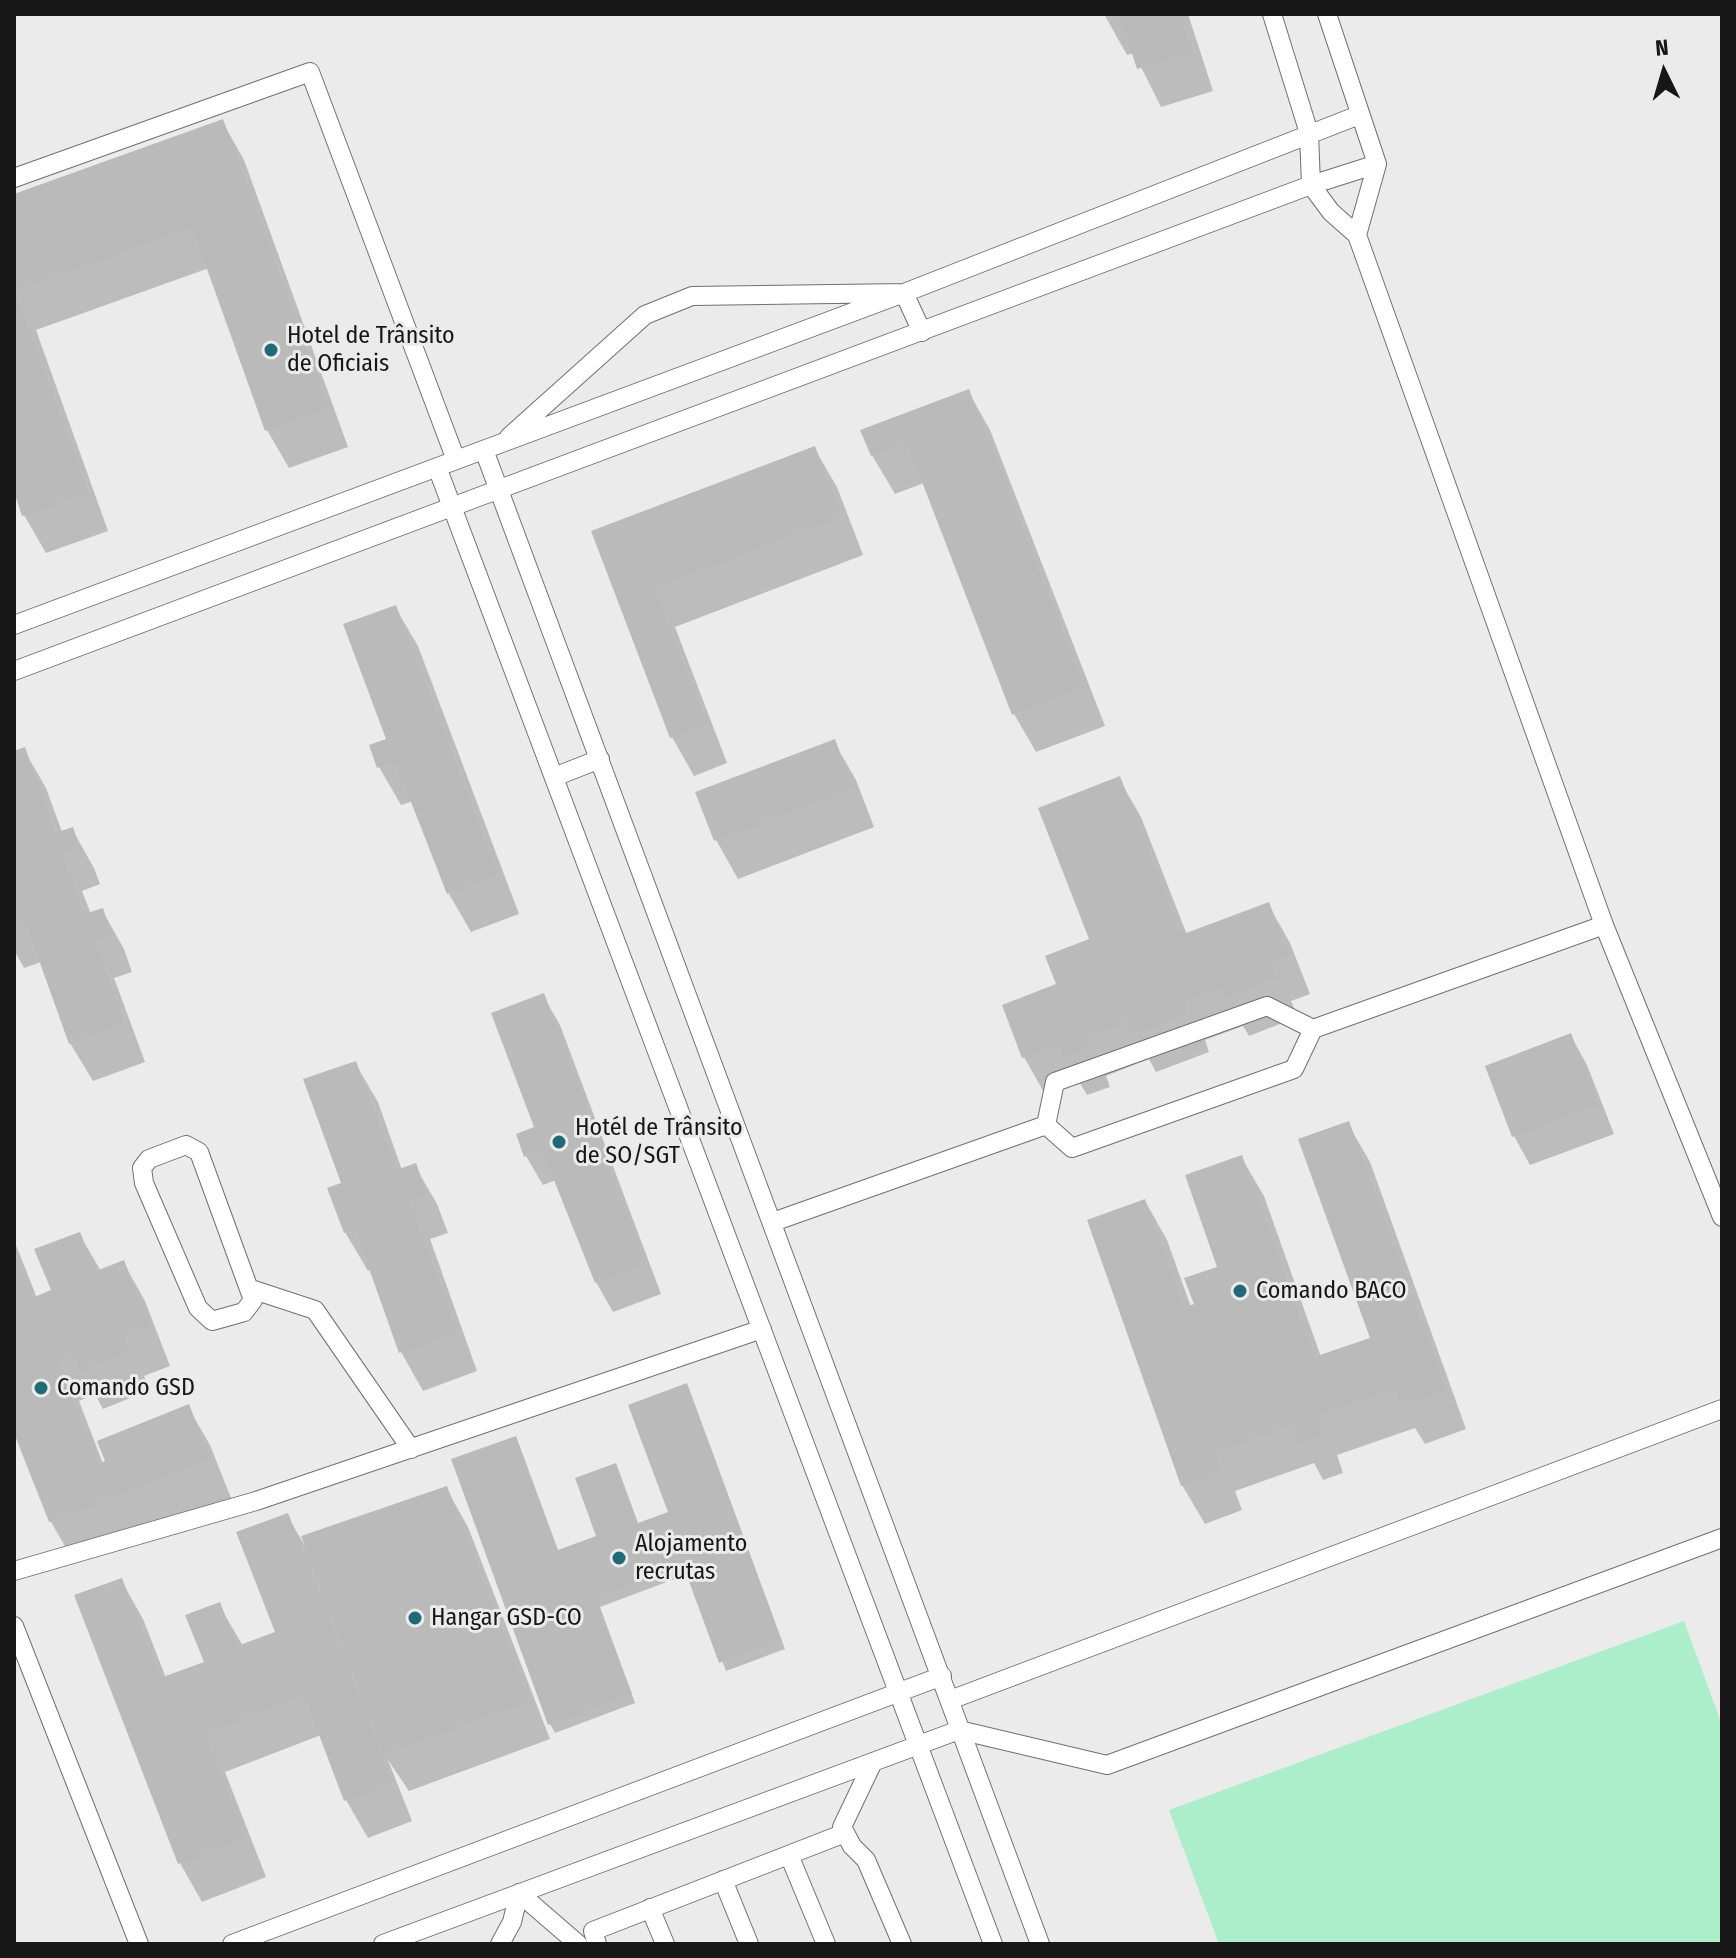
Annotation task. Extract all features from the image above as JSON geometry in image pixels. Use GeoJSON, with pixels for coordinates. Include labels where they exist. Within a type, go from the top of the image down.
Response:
{"type":"FeatureCollection","features":[{"type":"Feature","properties":{"kind":"lane"},"geometry":{"type":"LineString","coordinates":[[1272,14],[1309,133],[1311,185],[1331,212],[1357,235],[1604,925],[1722,1217]]}},
{"type":"Feature","properties":{"kind":"lane"},"geometry":{"type":"LineString","coordinates":[[1327,14],[1377,164],[1357,235]]}},
{"type":"Feature","properties":{"kind":"lane"},"geometry":{"type":"LineString","coordinates":[[14,178],[310,72],[456,460]]}},
{"type":"Feature","properties":{"kind":"lane"},"geometry":{"type":"LineString","coordinates":[[14,625],[904,293],[1359,115]]}},
{"type":"Feature","properties":{"kind":"lane"},"geometry":{"type":"LineString","coordinates":[[14,671],[500,492],[1311,185],[1377,164]]}},
{"type":"Feature","properties":{"kind":"lane"},"geometry":{"type":"LineString","coordinates":[[904,293],[922,332]]}},
{"type":"Feature","properties":{"kind":"lane"},"geometry":{"type":"LineString","coordinates":[[493,447],[645,315],[692,296],[904,293]]}},
{"type":"Feature","properties":{"kind":"lane"},"geometry":{"type":"LineString","coordinates":[[493,447],[500,492],[1040,1944]]}},
{"type":"Feature","properties":{"kind":"lane"},"geometry":{"type":"LineString","coordinates":[[437,467],[993,1944]]}},
{"type":"Feature","properties":{"kind":"lane"},"geometry":{"type":"LineString","coordinates":[[554,777],[600,759]]}},
{"type":"Feature","properties":{"kind":"lane"},"geometry":{"type":"LineString","coordinates":[[1046,1125],[1072,1148],[1294,1069],[1313,1029],[1604,925]]}},
{"type":"Feature","properties":{"kind":"lane"},"geometry":{"type":"LineString","coordinates":[[1046,1125],[1055,1082],[1069,1076],[1267,1006],[1313,1029]]}},
{"type":"Feature","properties":{"kind":"lane"},"geometry":{"type":"LineString","coordinates":[[773,1222],[1046,1125]]}},
{"type":"Feature","properties":{"kind":"lane"},"geometry":{"type":"LineString","coordinates":[[186,1145],[199,1152],[251,1289],[253,1300],[244,1312],[212,1321],[203,1317],[144,1183],[142,1168],[149,1159],[186,1145]]}},
{"type":"Feature","properties":{"kind":"lane"},"geometry":{"type":"LineString","coordinates":[[251,1289],[315,1310],[411,1449]]}},
{"type":"Feature","properties":{"kind":"lane"},"geometry":{"type":"LineString","coordinates":[[14,1571],[256,1501],[762,1329]]}},
{"type":"Feature","properties":{"kind":"lane"},"geometry":{"type":"LineString","coordinates":[[950,1700],[1722,1409]]}},
{"type":"Feature","properties":{"kind":"lane"},"geometry":{"type":"LineString","coordinates":[[383,1944],[959,1730],[1107,1765],[1722,1538]]}},
{"type":"Feature","properties":{"kind":"lane"},"geometry":{"type":"LineString","coordinates":[[14,1626],[139,1944]]}},
{"type":"Feature","properties":{"kind":"lane"},"geometry":{"type":"LineString","coordinates":[[232,1944],[942,1676]]}},
{"type":"Feature","properties":{"kind":"lane"},"geometry":{"type":"LineString","coordinates":[[873,1762],[842,1827],[866,1860],[902,1944]]}},
{"type":"Feature","properties":{"kind":"lane"},"geometry":{"type":"LineString","coordinates":[[597,1944],[593,1931],[845,1833]]}},
{"type":"Feature","properties":{"kind":"lane"},"geometry":{"type":"LineString","coordinates":[[789,1855],[826,1944]]}},
{"type":"Feature","properties":{"kind":"lane"},"geometry":{"type":"LineString","coordinates":[[723,1880],[749,1944]]}},
{"type":"Feature","properties":{"kind":"lane"},"geometry":{"type":"LineString","coordinates":[[500,1944],[512,1922],[519,1893]]}},
{"type":"Feature","properties":{"kind":"lane"},"geometry":{"type":"LineString","coordinates":[[519,1893],[578,1944]]}},
{"type":"Feature","properties":{"kind":"lane"},"geometry":{"type":"LineString","coordinates":[[650,1908],[665,1944]]}},
{"type":"Feature","properties":{"kind":"green space"},"geometry":{"type":"Polygon","coordinates":[[[1684,1621],[1722,1725],[1722,1944],[1219,1944],[1169,1810],[1684,1621]]]}},
{"type":"Feature","properties":{"kind":"building"},"geometry":{"type":"Polygon","coordinates":[[[1119,14],[1180,14],[1192,52],[1137,69],[1119,14]]]}},
{"type":"Feature","properties":{"kind":"building","name":"Hotel de Trânsito de Oficiais"},"geometry":{"type":"Polygon","coordinates":[[[223,119],[328,408],[265,431],[192,227],[15,291],[88,492],[22,516],[14,492],[14,194],[223,119]]]}},
{"type":"Feature","properties":{"kind":"building"},"geometry":{"type":"Polygon","coordinates":[[[969,389],[1084,687],[1012,715],[907,443],[871,456],[860,430],[969,389]]]}},
{"type":"Feature","properties":{"kind":"building"},"geometry":{"type":"Polygon","coordinates":[[[815,446],[842,516],[654,588],[707,724],[670,738],[591,531],[815,446]]]}},
{"type":"Feature","properties":{"kind":"building"},"geometry":{"type":"Polygon","coordinates":[[[396,605],[498,875],[447,894],[395,761],[377,768],[369,745],[386,739],[343,624],[396,605]]]}},
{"type":"Feature","properties":{"kind":"building"},"geometry":{"type":"Polygon","coordinates":[[[835,739],[853,788],[714,841],[695,792],[835,739]]]}},
{"type":"Feature","properties":{"kind":"building"},"geometry":{"type":"Polygon","coordinates":[[[25,747],[55,833],[73,827],[79,845],[61,852],[84,914],[103,908],[111,933],[94,939],[124,1023],[69,1044],[25,921],[14,925],[14,751],[25,747]]]}},
{"type":"Feature","properties":{"kind":"building"},"geometry":{"type":"Polygon","coordinates":[[[1120,776],[1181,935],[1269,902],[1289,955],[1271,962],[1277,978],[1225,998],[1221,988],[1184,1001],[1188,1013],[1132,1034],[1127,1021],[1085,1037],[1089,1048],[1063,1058],[1058,1045],[1022,1058],[1002,1005],[1056,984],[1045,956],[1089,939],[1038,808],[1120,776]]]}},
{"type":"Feature","properties":{"kind":"building","name":"Hotél de Trânsito de SO/SGT"},"geometry":{"type":"Polygon","coordinates":[[[544,993],[646,1264],[595,1283],[542,1150],[524,1157],[516,1134],[534,1127],[491,1013],[544,993]]]}},
{"type":"Feature","properties":{"kind":"building"},"geometry":{"type":"Polygon","coordinates":[[[1571,1033],[1598,1104],[1512,1137],[1485,1066],[1571,1033]]]}},
{"type":"Feature","properties":{"kind":"building"},"geometry":{"type":"Polygon","coordinates":[[[356,1061],[396,1170],[416,1163],[427,1194],[409,1200],[457,1332],[399,1353],[355,1229],[344,1233],[327,1188],[341,1183],[303,1079],[356,1061]]]}},
{"type":"Feature","properties":{"kind":"building","name":"Comando BACO"},"geometry":{"type":"Polygon","coordinates":[[[1349,1121],[1446,1390],[1401,1407],[1394,1389],[1316,1416],[1323,1434],[1299,1442],[1293,1424],[1214,1452],[1221,1471],[1181,1486],[1087,1220],[1145,1199],[1184,1308],[1194,1304],[1184,1278],[1217,1267],[1185,1175],[1242,1155],[1314,1357],[1370,1338],[1298,1139],[1349,1121]]]}},
{"type":"Feature","properties":{"kind":"building","name":"Comando GSD"},"geometry":{"type":"Polygon","coordinates":[[[80,1232],[96,1271],[124,1260],[150,1327],[124,1337],[129,1352],[79,1371],[74,1356],[58,1362],[98,1464],[105,1461],[97,1441],[189,1404],[210,1459],[49,1522],[14,1433],[14,1254],[32,1298],[51,1290],[34,1249],[80,1232]]]}},
{"type":"Feature","properties":{"kind":"building","name":"Alojamento recrutas"},"geometry":{"type":"Polygon","coordinates":[[[687,1383],[781,1639],[719,1663],[683,1565],[596,1598],[632,1694],[548,1725],[451,1459],[516,1436],[558,1550],[596,1536],[575,1478],[616,1463],[638,1523],[668,1512],[628,1405],[687,1383]]]}},
{"type":"Feature","properties":{"kind":"building","name":"Hangar GSD-CO"},"geometry":{"type":"Polygon","coordinates":[[[447,1486],[529,1700],[385,1754],[301,1536],[447,1486]]]}},
{"type":"Feature","properties":{"kind":"building"},"geometry":{"type":"Polygon","coordinates":[[[288,1513],[392,1782],[344,1801],[304,1695],[205,1733],[245,1838],[178,1864],[74,1595],[122,1578],[160,1678],[204,1662],[185,1615],[220,1602],[237,1646],[275,1632],[236,1532],[288,1513]]]}},
{"type":"Feature","properties":{"kind":"place","name":"Hotel de Trânsito de Oficiais"},"geometry":{"type":"Point","coordinates":[271,350]}},
{"type":"Feature","properties":{"kind":"place","name":"Hotél de Trânsito de SO/SGT"},"geometry":{"type":"Point","coordinates":[559,1142]}},
{"type":"Feature","properties":{"kind":"place","name":"Comando BACO"},"geometry":{"type":"Point","coordinates":[1240,1291]}},
{"type":"Feature","properties":{"kind":"place","name":"Comando GSD"},"geometry":{"type":"Point","coordinates":[41,1388]}},
{"type":"Feature","properties":{"kind":"place","name":"Alojamento recrutas"},"geometry":{"type":"Point","coordinates":[619,1558]}},
{"type":"Feature","properties":{"kind":"place","name":"Hangar GSD-CO"},"geometry":{"type":"Point","coordinates":[415,1618]}}]}
